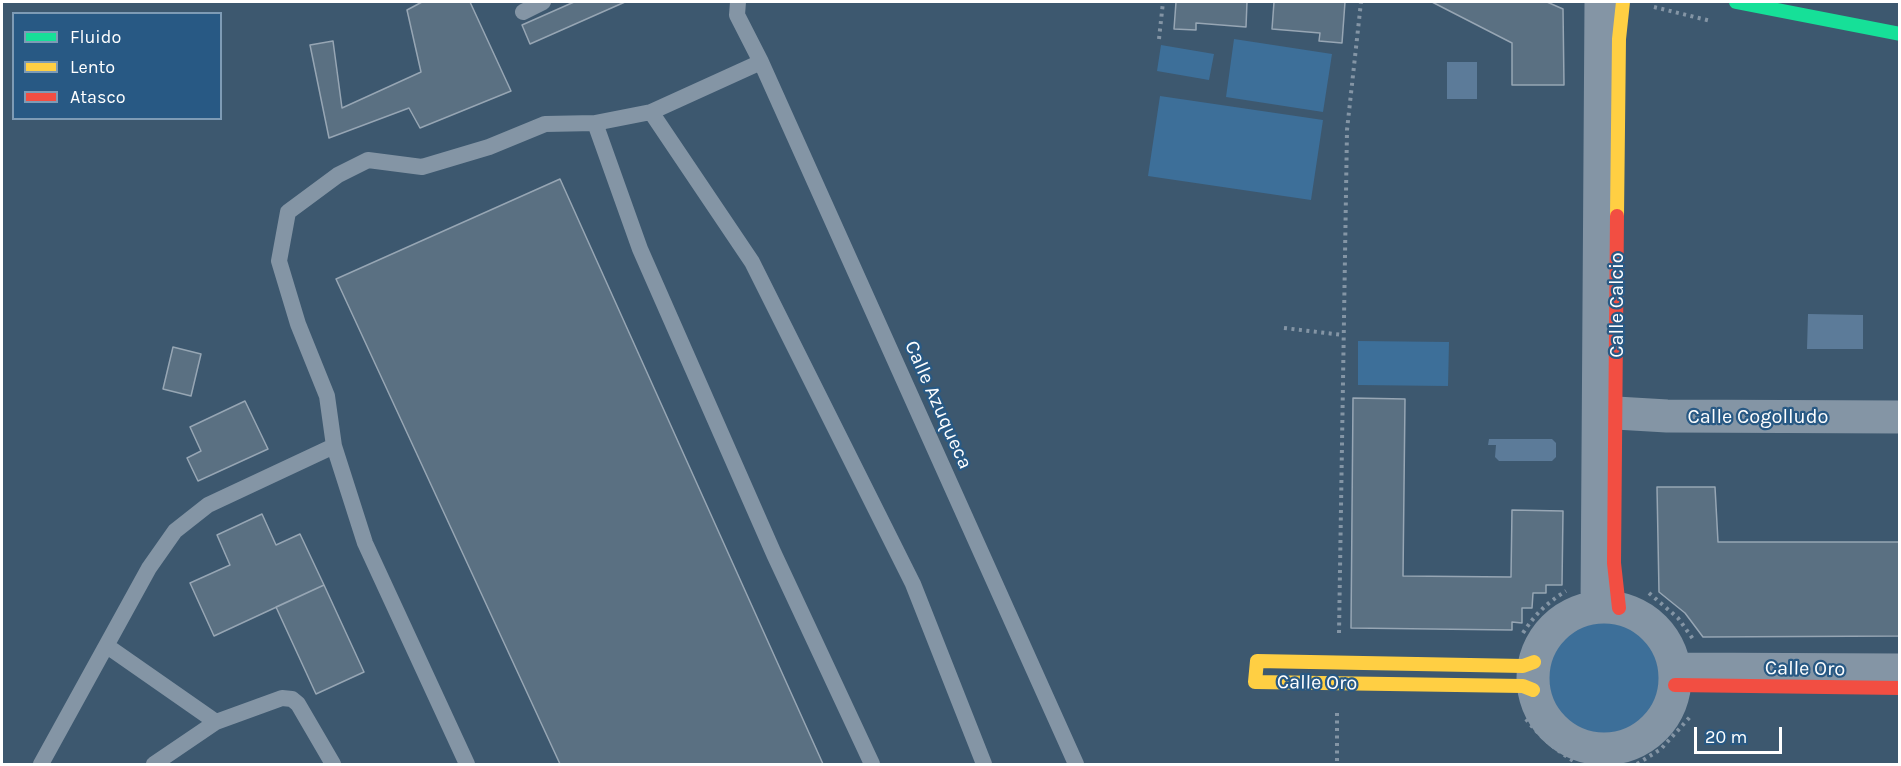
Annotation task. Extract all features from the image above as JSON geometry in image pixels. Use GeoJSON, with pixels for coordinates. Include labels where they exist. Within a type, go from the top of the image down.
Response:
{"type":"FeatureCollection","features":[{"type":"Feature","properties":{"kind":"street","name":"Calle Calcio"},"geometry":{"type":"LineString","coordinates":[[1601,2],[1609,598]]}},
{"type":"Feature","properties":{"kind":"street","name":"Calle Calcio"},"geometry":{"type":"LineString","coordinates":[[1609,598],[1614,564],[1619,39],[1623,2]]}},
{"type":"Feature","properties":{"kind":"street"},"geometry":{"type":"LineString","coordinates":[[1736,2],[1899,34]]}},
{"type":"Feature","properties":{"kind":"street","name":"Calle Cogolludo"},"geometry":{"type":"LineString","coordinates":[[1616,413],[1667,417],[1899,417]]}},
{"type":"Feature","properties":{"kind":"street"},"geometry":{"type":"LineString","coordinates":[[1609,598],[1657,630],[1669,648],[1675,677],[1669,709],[1655,729],[1635,743],[1619,759],[1569,741],[1552,728],[1540,710],[1528,676],[1542,641],[1556,624],[1575,612],[1609,598]]}},
{"type":"Feature","properties":{"kind":"street","name":"Calle Oro"},"geometry":{"type":"LineString","coordinates":[[1257,661],[1522,666],[1528,676],[1523,686],[1255,682],[1257,661]]}},
{"type":"Feature","properties":{"kind":"street","name":"Calle Oro"},"geometry":{"type":"LineString","coordinates":[[1675,677],[1899,670]]}},
{"type":"Feature","properties":{"kind":"street","name":"Calle Oro"},"geometry":{"type":"LineString","coordinates":[[1675,677],[1899,688]]}},
{"type":"Feature","properties":{"kind":"lane"},"geometry":{"type":"LineString","coordinates":[[523,12],[543,2]]}},
{"type":"Feature","properties":{"kind":"lane","name":"Calle Azuqueca"},"geometry":{"type":"LineString","coordinates":[[738,2],[737,15],[761,62],[1076,765]]}},
{"type":"Feature","properties":{"kind":"lane"},"geometry":{"type":"LineString","coordinates":[[467,765],[364,543],[334,446],[327,396],[298,324],[279,261],[288,212],[339,175],[368,160],[422,166],[489,147],[545,124],[595,123],[651,112],[761,62]]}},
{"type":"Feature","properties":{"kind":"lane"},"geometry":{"type":"LineString","coordinates":[[651,112],[752,262],[912,584],[984,765]]}},
{"type":"Feature","properties":{"kind":"lane"},"geometry":{"type":"LineString","coordinates":[[595,123],[640,249],[774,554],[872,765]]}},
{"type":"Feature","properties":{"kind":"lane"},"geometry":{"type":"LineString","coordinates":[[41,765],[149,568],[175,531],[208,505],[334,446]]}},
{"type":"Feature","properties":{"kind":"lane"},"geometry":{"type":"LineString","coordinates":[[107,646],[216,722]]}},
{"type":"Feature","properties":{"kind":"lane"},"geometry":{"type":"LineString","coordinates":[[154,765],[216,722],[282,698],[292,699],[298,704],[333,765]]}},
{"type":"Feature","properties":{"kind":"path"},"geometry":{"type":"LineString","coordinates":[[1159,39],[1162,2]]}},
{"type":"Feature","properties":{"kind":"path"},"geometry":{"type":"LineString","coordinates":[[1338,643],[1347,130],[1361,2]]}},
{"type":"Feature","properties":{"kind":"path"},"geometry":{"type":"LineString","coordinates":[[1284,328],[1343,335]]}},
{"type":"Feature","properties":{"kind":"path"},"geometry":{"type":"LineString","coordinates":[[1575,765],[1575,762],[1535,731],[1528,676],[1530,621],[1547,603],[1609,598],[1659,600],[1678,618],[1695,643]]}},
{"type":"Feature","properties":{"kind":"path"},"geometry":{"type":"LineString","coordinates":[[1337,704],[1337,765]]}},
{"type":"Feature","properties":{"kind":"path"},"geometry":{"type":"LineString","coordinates":[[1619,759],[1660,748],[1694,711]]}},
{"type":"Feature","properties":{"kind":"shaded area"},"geometry":{"type":"Polygon","coordinates":[[[1234,39],[1332,54],[1323,112],[1226,97],[1234,39]]]}},
{"type":"Feature","properties":{"kind":"shaded area"},"geometry":{"type":"Polygon","coordinates":[[[1161,45],[1214,54],[1209,80],[1157,71],[1161,45]]]}},
{"type":"Feature","properties":{"kind":"shaded area"},"geometry":{"type":"Polygon","coordinates":[[[1447,62],[1477,62],[1477,99],[1447,99],[1447,62]]]}},
{"type":"Feature","properties":{"kind":"shaded area"},"geometry":{"type":"Polygon","coordinates":[[[1160,96],[1323,120],[1311,200],[1148,176],[1160,96]]]}},
{"type":"Feature","properties":{"kind":"shaded area"},"geometry":{"type":"Polygon","coordinates":[[[1808,314],[1863,315],[1863,349],[1807,349],[1808,314]]]}},
{"type":"Feature","properties":{"kind":"shaded area"},"geometry":{"type":"Polygon","coordinates":[[[1358,341],[1449,342],[1448,386],[1358,385],[1358,341]]]}},
{"type":"Feature","properties":{"kind":"shaded area"},"geometry":{"type":"Polygon","coordinates":[[[1489,439],[1552,439],[1556,443],[1556,457],[1552,461],[1499,461],[1495,457],[1496,445],[1488,445],[1489,439]]]}},
{"type":"Feature","properties":{"kind":"shaded area"},"geometry":{"type":"Polygon","coordinates":[[[1604,619],[1626,624],[1645,636],[1657,655],[1662,677],[1657,699],[1645,718],[1626,730],[1604,735],[1582,730],[1563,718],[1551,699],[1546,677],[1551,655],[1563,636],[1582,624],[1604,619]]]}},
{"type":"Feature","properties":{"kind":"building"},"geometry":{"type":"Polygon","coordinates":[[[422,2],[470,2],[511,91],[420,128],[409,108],[329,138],[310,45],[333,41],[342,108],[421,72],[407,10],[422,2]]]}},
{"type":"Feature","properties":{"kind":"building"},"geometry":{"type":"Polygon","coordinates":[[[574,2],[625,2],[530,44],[522,25],[574,2]]]}},
{"type":"Feature","properties":{"kind":"building"},"geometry":{"type":"Polygon","coordinates":[[[1176,2],[1247,2],[1246,27],[1196,23],[1196,30],[1174,29],[1176,2]]]}},
{"type":"Feature","properties":{"kind":"building"},"geometry":{"type":"Polygon","coordinates":[[[1274,2],[1345,2],[1342,43],[1319,41],[1320,33],[1272,29],[1274,2]]]}},
{"type":"Feature","properties":{"kind":"building"},"geometry":{"type":"Polygon","coordinates":[[[1432,2],[1547,2],[1563,9],[1564,85],[1512,85],[1512,43],[1432,2]]]}},
{"type":"Feature","properties":{"kind":"building"},"geometry":{"type":"Polygon","coordinates":[[[560,179],[823,764],[560,764],[336,279],[560,179]]]}},
{"type":"Feature","properties":{"kind":"building"},"geometry":{"type":"Polygon","coordinates":[[[173,347],[201,354],[191,396],[163,389],[173,347]]]}},
{"type":"Feature","properties":{"kind":"building"},"geometry":{"type":"Polygon","coordinates":[[[1353,398],[1405,399],[1403,576],[1511,577],[1512,510],[1563,511],[1562,585],[1546,585],[1546,593],[1533,593],[1532,608],[1522,608],[1522,623],[1512,622],[1512,630],[1351,628],[1353,398]]]}},
{"type":"Feature","properties":{"kind":"building"},"geometry":{"type":"Polygon","coordinates":[[[245,401],[268,449],[198,481],[187,458],[201,451],[190,427],[245,401]]]}},
{"type":"Feature","properties":{"kind":"building"},"geometry":{"type":"Polygon","coordinates":[[[1657,487],[1715,487],[1718,542],[1900,542],[1900,636],[1703,637],[1685,613],[1659,592],[1657,487]]]}},
{"type":"Feature","properties":{"kind":"building"},"geometry":{"type":"Polygon","coordinates":[[[262,514],[276,545],[300,534],[324,585],[214,636],[190,583],[230,565],[217,535],[262,514]]]}},
{"type":"Feature","properties":{"kind":"building"},"geometry":{"type":"Polygon","coordinates":[[[324,585],[364,672],[316,694],[276,607],[324,585]]]}},
{"type":"Feature","properties":{"kind":"traffic: fast"},"geometry":{"type":"LineString","coordinates":[[1736,2],[1900,34]]}},
{"type":"Feature","properties":{"kind":"traffic: slow"},"geometry":{"type":"LineString","coordinates":[[1617,216],[1619,39],[1623,2]]}},
{"type":"Feature","properties":{"kind":"traffic: slow"},"geometry":{"type":"LineString","coordinates":[[1533,690],[1523,686],[1255,682],[1257,661],[1523,666],[1534,662]]}},
{"type":"Feature","properties":{"kind":"traffic: jam"},"geometry":{"type":"LineString","coordinates":[[1617,216],[1614,563],[1619,608]]}},
{"type":"Feature","properties":{"kind":"traffic: jam"},"geometry":{"type":"LineString","coordinates":[[1675,685],[1900,688]]}}]}
